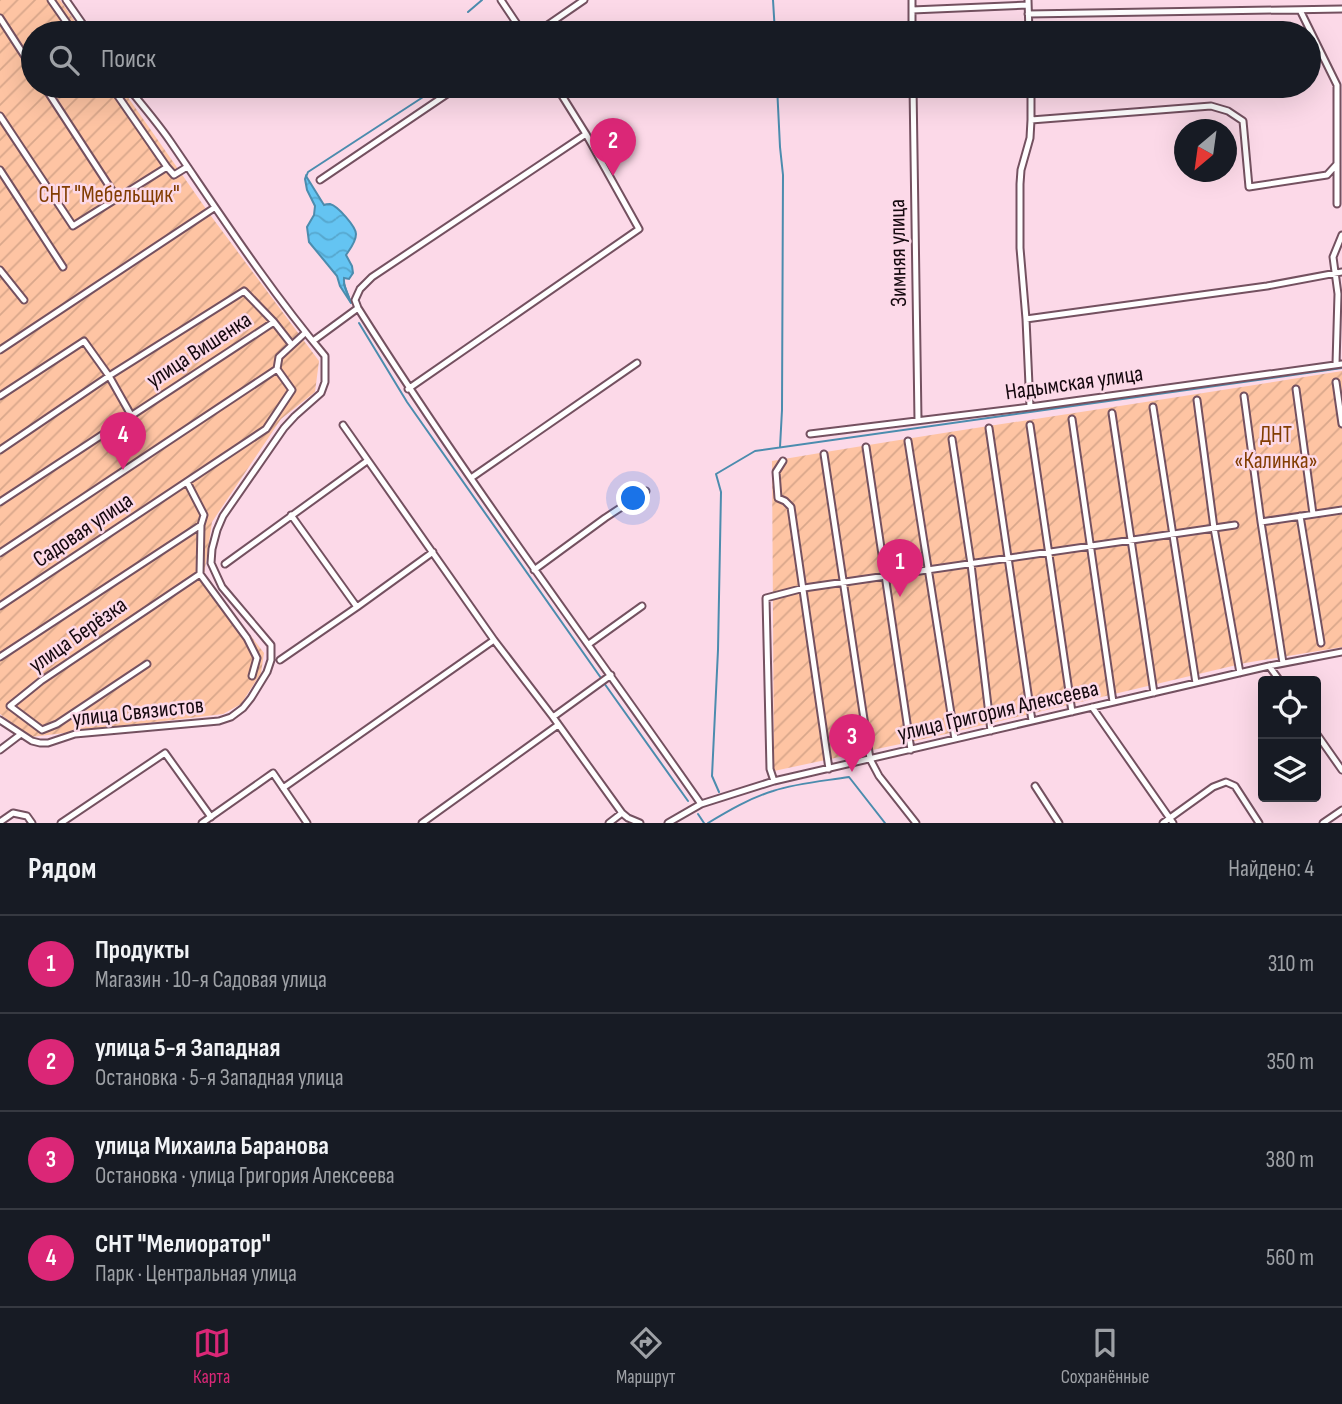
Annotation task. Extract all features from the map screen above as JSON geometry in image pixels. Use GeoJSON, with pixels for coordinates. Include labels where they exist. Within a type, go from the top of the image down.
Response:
{"type":"FeatureCollection","features":[{"type":"Feature","properties":{"kind":"street"},"geometry":{"type":"LineString","coordinates":[[51,0],[66,21]]}},
{"type":"Feature","properties":{"kind":"street"},"geometry":{"type":"LineString","coordinates":[[66,0],[81,21]]}},
{"type":"Feature","properties":{"kind":"street"},"geometry":{"type":"LineString","coordinates":[[501,0],[515,21]]}},
{"type":"Feature","properties":{"kind":"street"},"geometry":{"type":"LineString","coordinates":[[553,21],[584,0]]}},
{"type":"Feature","properties":{"kind":"street"},"geometry":{"type":"LineString","coordinates":[[912,0],[912,21]]}},
{"type":"Feature","properties":{"kind":"street"},"geometry":{"type":"LineString","coordinates":[[912,10],[1028,3],[1028,21]]}},
{"type":"Feature","properties":{"kind":"street"},"geometry":{"type":"LineString","coordinates":[[1028,14],[1342,9]]}},
{"type":"Feature","properties":{"kind":"street"},"geometry":{"type":"LineString","coordinates":[[1300,10],[1305,21]]}},
{"type":"Feature","properties":{"kind":"street"},"geometry":{"type":"LineString","coordinates":[[0,18],[21,50]]}},
{"type":"Feature","properties":{"kind":"street"},"geometry":{"type":"LineString","coordinates":[[1321,53],[1337,85],[1337,204]]}},
{"type":"Feature","properties":{"kind":"street"},"geometry":{"type":"LineString","coordinates":[[52,98],[117,198]]}},
{"type":"Feature","properties":{"kind":"street"},"geometry":{"type":"LineString","coordinates":[[119,98],[174,175],[187,167]]}},
{"type":"Feature","properties":{"kind":"street"},"geometry":{"type":"LineString","coordinates":[[136,98],[313,341],[358,308]]}},
{"type":"Feature","properties":{"kind":"street"},"geometry":{"type":"LineString","coordinates":[[320,180],[441,98]]}},
{"type":"Feature","properties":{"kind":"street"},"geometry":{"type":"LineString","coordinates":[[408,389],[639,229],[564,98]]}},
{"type":"Feature","properties":{"kind":"street","name":"Зимняя улица"},"geometry":{"type":"LineString","coordinates":[[913,98],[918,420]]}},
{"type":"Feature","properties":{"kind":"street"},"geometry":{"type":"LineString","coordinates":[[1030,407],[1020,248],[1020,184],[1030,138],[1031,98]]}},
{"type":"Feature","properties":{"kind":"street"},"geometry":{"type":"LineString","coordinates":[[1031,120],[1211,106],[1228,111],[1243,121],[1249,187],[1327,175],[1337,164]]}},
{"type":"Feature","properties":{"kind":"street"},"geometry":{"type":"LineString","coordinates":[[0,116],[73,226],[167,167]]}},
{"type":"Feature","properties":{"kind":"street"},"geometry":{"type":"LineString","coordinates":[[586,134],[372,278],[360,289],[355,300],[408,389],[701,804]]}},
{"type":"Feature","properties":{"kind":"street"},"geometry":{"type":"LineString","coordinates":[[0,170],[63,267]]}},
{"type":"Feature","properties":{"kind":"street"},"geometry":{"type":"LineString","coordinates":[[0,350],[214,208]]}},
{"type":"Feature","properties":{"kind":"street"},"geometry":{"type":"LineString","coordinates":[[1339,364],[1338,294],[1333,257],[1342,235]]}},
{"type":"Feature","properties":{"kind":"street"},"geometry":{"type":"LineString","coordinates":[[0,270],[24,300]]}},
{"type":"Feature","properties":{"kind":"street"},"geometry":{"type":"LineString","coordinates":[[1026,320],[1267,286],[1342,272]]}},
{"type":"Feature","properties":{"kind":"street"},"geometry":{"type":"LineString","coordinates":[[0,450],[109,376],[244,291],[274,322]]}},
{"type":"Feature","properties":{"kind":"street","name":"улица Вишенка"},"geometry":{"type":"LineString","coordinates":[[0,502],[274,322],[292,345]]}},
{"type":"Feature","properties":{"kind":"street"},"geometry":{"type":"LineString","coordinates":[[0,553],[278,369],[279,357],[305,333]]}},
{"type":"Feature","properties":{"kind":"street"},"geometry":{"type":"LineString","coordinates":[[0,396],[84,341],[109,376],[131,415]]}},
{"type":"Feature","properties":{"kind":"street","name":"улица Связистов"},"geometry":{"type":"LineString","coordinates":[[0,720],[32,741],[48,743],[75,734],[219,721],[231,717],[243,708],[267,672],[271,660],[271,645],[222,587],[211,563],[212,548],[224,514],[284,428],[321,393],[325,382],[325,356],[313,341]]}},
{"type":"Feature","properties":{"kind":"street"},"geometry":{"type":"LineString","coordinates":[[471,478],[637,363]]}},
{"type":"Feature","properties":{"kind":"street","name":"Надымская улица"},"geometry":{"type":"LineString","coordinates":[[810,434],[1339,364]]}},
{"type":"Feature","properties":{"kind":"street","name":"Садовая улица"},"geometry":{"type":"LineString","coordinates":[[0,606],[266,429],[292,390],[278,369]]}},
{"type":"Feature","properties":{"kind":"street"},"geometry":{"type":"LineString","coordinates":[[1336,382],[1342,424]]}},
{"type":"Feature","properties":{"kind":"street"},"geometry":{"type":"LineString","coordinates":[[1296,388],[1313,514]]}},
{"type":"Feature","properties":{"kind":"street"},"geometry":{"type":"LineString","coordinates":[[1244,396],[1283,663]]}},
{"type":"Feature","properties":{"kind":"street"},"geometry":{"type":"LineString","coordinates":[[1197,400],[1214,528],[1240,673]]}},
{"type":"Feature","properties":{"kind":"street"},"geometry":{"type":"LineString","coordinates":[[1153,407],[1196,683]]}},
{"type":"Feature","properties":{"kind":"street"},"geometry":{"type":"LineString","coordinates":[[1112,413],[1154,693]]}},
{"type":"Feature","properties":{"kind":"street"},"geometry":{"type":"LineString","coordinates":[[1072,419],[1113,702]]}},
{"type":"Feature","properties":{"kind":"street"},"geometry":{"type":"LineString","coordinates":[[343,425],[494,640],[622,813],[640,823]]}},
{"type":"Feature","properties":{"kind":"street"},"geometry":{"type":"LineString","coordinates":[[1030,425],[1072,712]]}},
{"type":"Feature","properties":{"kind":"street"},"geometry":{"type":"LineString","coordinates":[[989,428],[1032,721]]}},
{"type":"Feature","properties":{"kind":"street"},"geometry":{"type":"LineString","coordinates":[[952,439],[971,565],[991,731]]}},
{"type":"Feature","properties":{"kind":"street"},"geometry":{"type":"LineString","coordinates":[[908,441],[955,739]]}},
{"type":"Feature","properties":{"kind":"street"},"geometry":{"type":"LineString","coordinates":[[866,447],[911,750]]}},
{"type":"Feature","properties":{"kind":"street"},"geometry":{"type":"LineString","coordinates":[[824,454],[870,759],[879,776],[916,823]]}},
{"type":"Feature","properties":{"kind":"street"},"geometry":{"type":"LineString","coordinates":[[225,564],[368,461]]}},
{"type":"Feature","properties":{"kind":"street"},"geometry":{"type":"LineString","coordinates":[[783,461],[776,472],[778,498],[785,500],[791,507],[829,769]]}},
{"type":"Feature","properties":{"kind":"street"},"geometry":{"type":"LineString","coordinates":[[187,482],[204,515],[201,525],[200,574],[247,638],[257,658],[252,676]]}},
{"type":"Feature","properties":{"kind":"street"},"geometry":{"type":"LineString","coordinates":[[534,570],[646,491]]}},
{"type":"Feature","properties":{"kind":"street"},"geometry":{"type":"LineString","coordinates":[[1261,522],[1341,510],[1342,518]]}},
{"type":"Feature","properties":{"kind":"street"},"geometry":{"type":"LineString","coordinates":[[291,515],[357,607]]}},
{"type":"Feature","properties":{"kind":"street"},"geometry":{"type":"LineString","coordinates":[[1300,516],[1321,643]]}},
{"type":"Feature","properties":{"kind":"street"},"geometry":{"type":"LineString","coordinates":[[0,657],[201,525]]}},
{"type":"Feature","properties":{"kind":"street"},"geometry":{"type":"LineString","coordinates":[[774,782],[770,769],[766,598],[804,588],[1236,525]]}},
{"type":"Feature","properties":{"kind":"street"},"geometry":{"type":"LineString","coordinates":[[280,660],[433,552]]}},
{"type":"Feature","properties":{"kind":"street","name":"улица Берёзка"},"geometry":{"type":"LineString","coordinates":[[147,664],[57,724],[42,730],[10,706],[41,681],[200,574]]}},
{"type":"Feature","properties":{"kind":"street"},"geometry":{"type":"LineString","coordinates":[[589,644],[642,606]]}},
{"type":"Feature","properties":{"kind":"street"},"geometry":{"type":"LineString","coordinates":[[283,788],[494,640]]}},
{"type":"Feature","properties":{"kind":"street","name":"улица Григория Алексеева"},"geometry":{"type":"LineString","coordinates":[[672,822],[701,804],[774,782],[1269,666],[1342,652]]}},
{"type":"Feature","properties":{"kind":"street"},"geometry":{"type":"LineString","coordinates":[[1269,666],[1276,676]]}},
{"type":"Feature","properties":{"kind":"street"},"geometry":{"type":"LineString","coordinates":[[553,718],[611,675]]}},
{"type":"Feature","properties":{"kind":"street"},"geometry":{"type":"LineString","coordinates":[[1092,707],[1171,820]]}},
{"type":"Feature","properties":{"kind":"street"},"geometry":{"type":"LineString","coordinates":[[422,823],[558,725]]}},
{"type":"Feature","properties":{"kind":"street"},"geometry":{"type":"LineString","coordinates":[[0,750],[21,734]]}},
{"type":"Feature","properties":{"kind":"street"},"geometry":{"type":"LineString","coordinates":[[1320,739],[1342,771]]}},
{"type":"Feature","properties":{"kind":"street"},"geometry":{"type":"LineString","coordinates":[[61,823],[165,753],[211,817]]}},
{"type":"Feature","properties":{"kind":"street"},"geometry":{"type":"LineString","coordinates":[[202,823],[273,773],[307,823]]}},
{"type":"Feature","properties":{"kind":"street"},"geometry":{"type":"LineString","coordinates":[[1163,823],[1171,820],[1213,787],[1226,782],[1235,786],[1259,823]]}},
{"type":"Feature","properties":{"kind":"street"},"geometry":{"type":"LineString","coordinates":[[1035,786],[1059,823]]}},
{"type":"Feature","properties":{"kind":"street"},"geometry":{"type":"LineString","coordinates":[[1323,823],[1342,810]]}},
{"type":"Feature","properties":{"kind":"street"},"geometry":{"type":"LineString","coordinates":[[0,822],[13,813],[27,816],[32,823]]}},
{"type":"Feature","properties":{"kind":"street"},"geometry":{"type":"LineString","coordinates":[[609,823],[622,813]]}},
{"type":"Feature","properties":{"kind":"green space","name":"СНТ \"Мебельщик\""},"geometry":{"type":"Polygon","coordinates":[[[0,0],[60,0],[75,21],[21,21],[21,98],[128,98],[211,216],[319,361],[315,392],[281,419],[212,522],[204,575],[264,653],[261,673],[241,704],[223,714],[31,737],[0,714],[0,0]]]}},
{"type":"Feature","properties":{"kind":"green space","name":"ДНТ «Калинка»"},"geometry":{"type":"Polygon","coordinates":[[[1342,371],[1342,647],[1245,663],[933,737],[774,771],[772,461],[1342,371]]]}},
{"type":"Feature","properties":{"kind":"water"},"geometry":{"type":"Polygon","coordinates":[[[306,176],[324,205],[330,204],[337,209],[355,231],[355,240],[346,255],[353,273],[349,279],[344,278],[351,303],[337,276],[309,242],[307,227],[314,215],[315,206],[307,190],[306,176]]]}},
{"type":"Feature","properties":{"kind":"waterway"},"geometry":{"type":"LineString","coordinates":[[468,12],[482,0]]}},
{"type":"Feature","properties":{"kind":"waterway"},"geometry":{"type":"LineString","coordinates":[[773,0],[774,21]]}},
{"type":"Feature","properties":{"kind":"waterway"},"geometry":{"type":"LineString","coordinates":[[306,177],[308,172],[422,98]]}},
{"type":"Feature","properties":{"kind":"waterway"},"geometry":{"type":"LineString","coordinates":[[778,98],[783,175],[780,447]]}},
{"type":"Feature","properties":{"kind":"waterway"},"geometry":{"type":"LineString","coordinates":[[344,284],[351,303]]}},
{"type":"Feature","properties":{"kind":"waterway"},"geometry":{"type":"LineString","coordinates":[[359,323],[407,402],[601,678]]}},
{"type":"Feature","properties":{"kind":"waterway"},"geometry":{"type":"LineString","coordinates":[[719,792],[712,776],[721,492],[716,474],[755,451],[1342,368]]}},
{"type":"Feature","properties":{"kind":"waterway"},"geometry":{"type":"LineString","coordinates":[[604,683],[688,801]]}},
{"type":"Feature","properties":{"kind":"waterway"},"geometry":{"type":"LineString","coordinates":[[708,823],[731,809],[773,791],[849,777],[885,823]]}},
{"type":"Feature","properties":{"kind":"waterway"},"geometry":{"type":"LineString","coordinates":[[698,814],[704,823]]}},
{"type":"Feature","properties":{"kind":"place","name":"улица 5-я Западная"},"geometry":{"type":"Point","coordinates":[613,176]}},
{"type":"Feature","properties":{"kind":"place","name":"СНТ \"Мелиоратор\""},"geometry":{"type":"Point","coordinates":[123,470]}},
{"type":"Feature","properties":{"kind":"place","name":"Продукты"},"geometry":{"type":"Point","coordinates":[900,597]}},
{"type":"Feature","properties":{"kind":"place","name":"улица Михаила Баранова"},"geometry":{"type":"Point","coordinates":[852,772]}}]}
